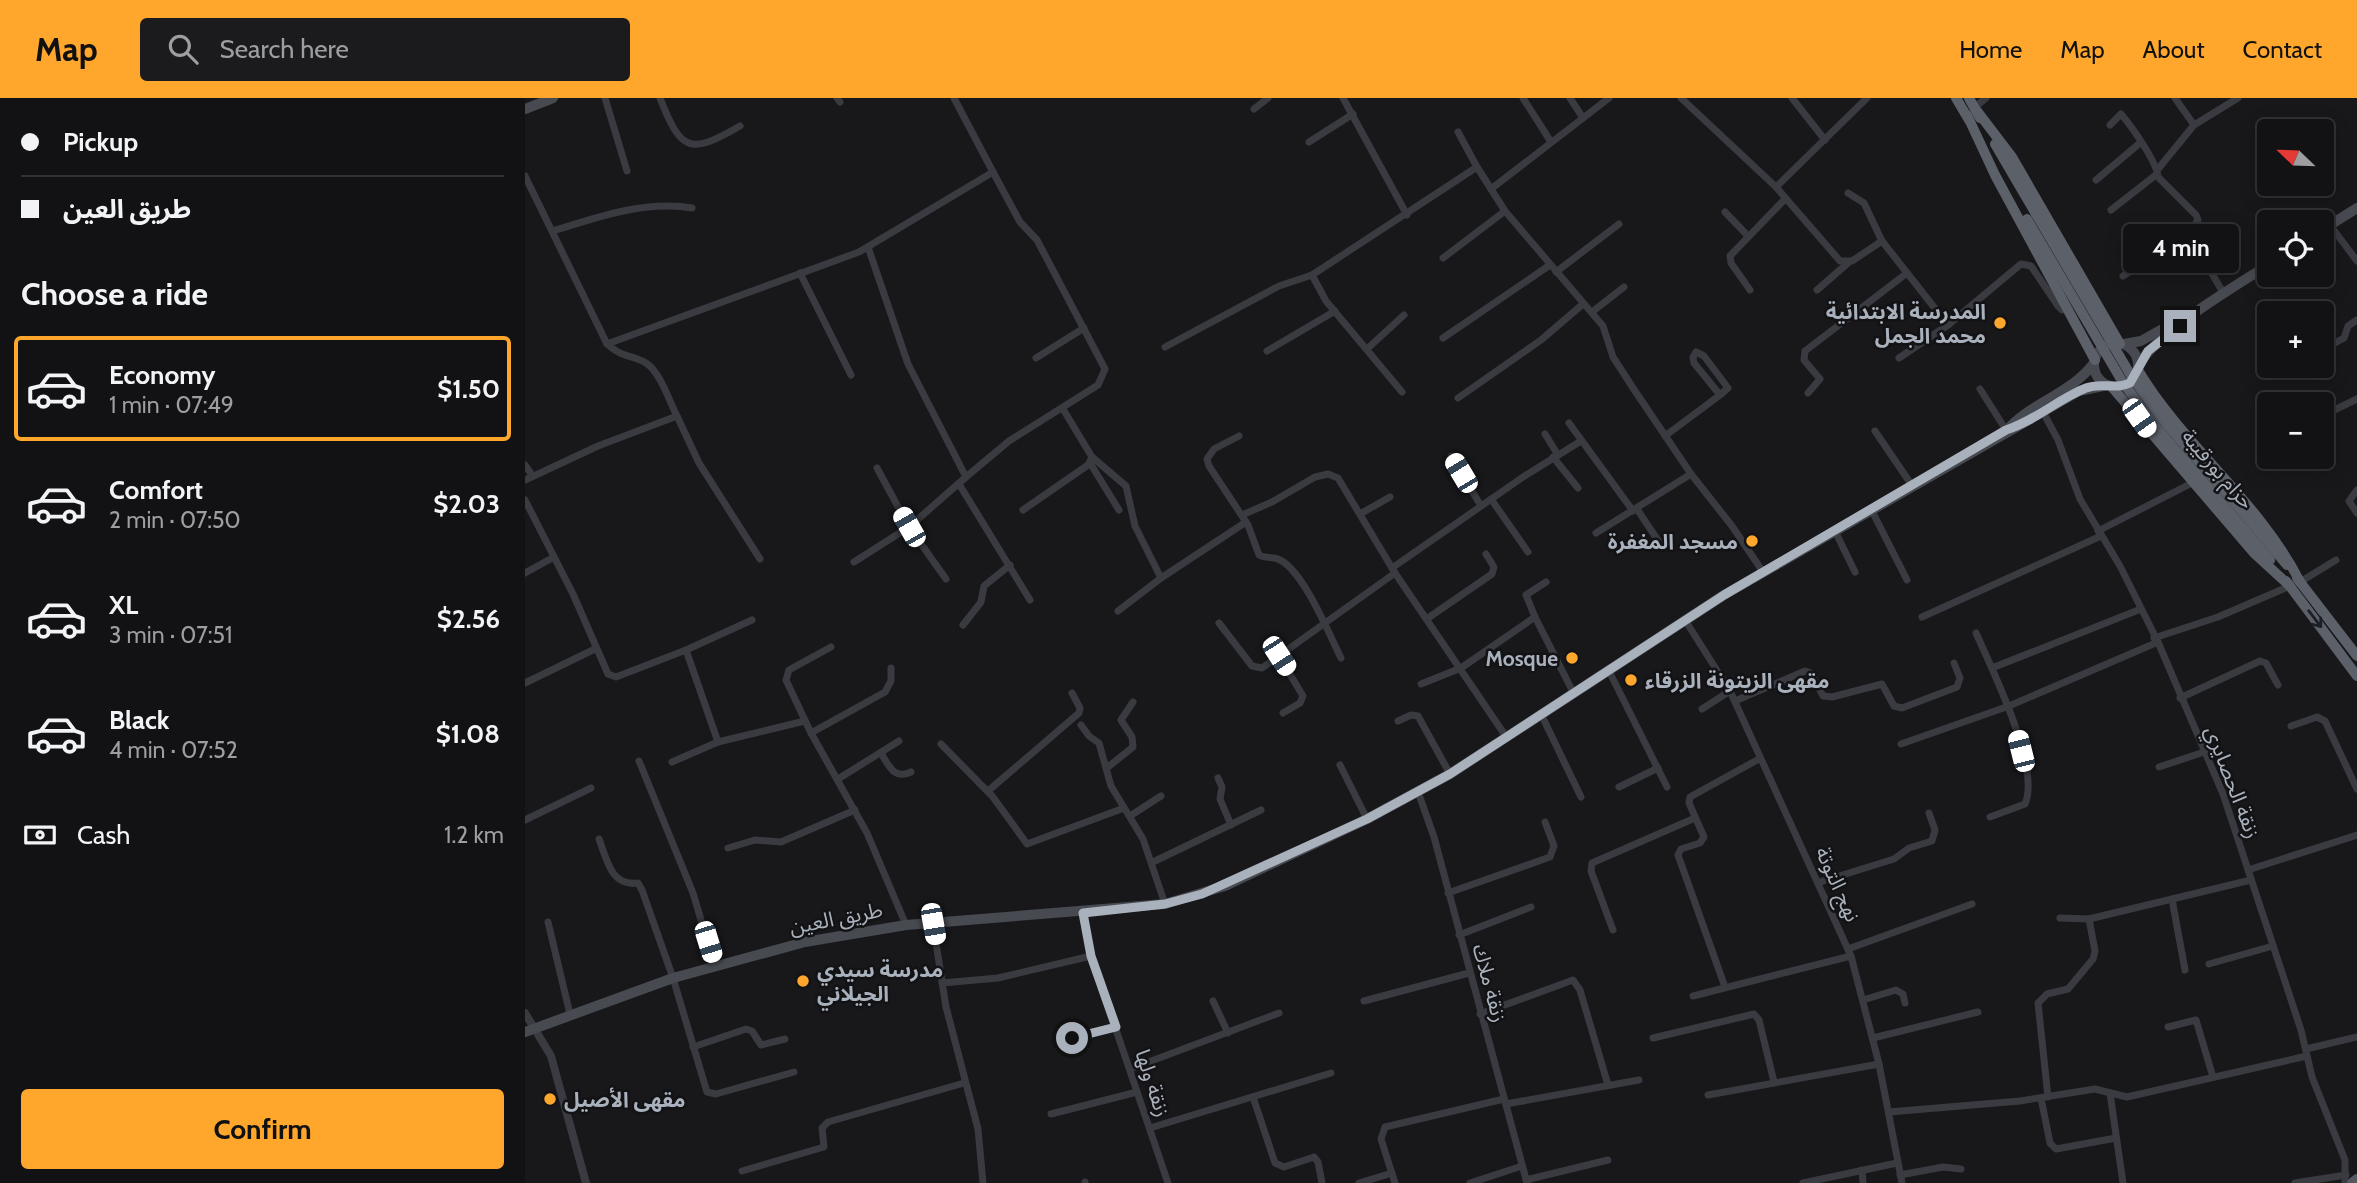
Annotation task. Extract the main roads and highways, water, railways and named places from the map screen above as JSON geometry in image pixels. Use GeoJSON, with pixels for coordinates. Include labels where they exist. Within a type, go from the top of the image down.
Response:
{"type":"FeatureCollection","features":[{"type":"Feature","properties":{"kind":"highway","name":"حزام بورقيبة"},"geometry":{"type":"LineString","coordinates":[[1957,98],[1972,108],[2031,217],[2130,374],[2162,419],[2230,505],[2357,656]]}},
{"type":"Feature","properties":{"kind":"highway"},"geometry":{"type":"LineString","coordinates":[[1972,108],[1995,175],[2095,361]]}},
{"type":"Feature","properties":{"kind":"highway"},"geometry":{"type":"LineString","coordinates":[[1972,108],[2012,157],[2122,344]]}},
{"type":"Feature","properties":{"kind":"highway"},"geometry":{"type":"LineString","coordinates":[[2138,367],[2186,435],[2282,547],[2295,584]]}},
{"type":"Feature","properties":{"kind":"highway"},"geometry":{"type":"LineString","coordinates":[[2110,386],[2254,553],[2295,584]]}},
{"type":"Feature","properties":{"kind":"highway","name":"حزام بورقيبة"},"geometry":{"type":"LineString","coordinates":[[2295,584],[2357,676]]}},
{"type":"Feature","properties":{"kind":"main road"},"geometry":{"type":"LineString","coordinates":[[525,109],[553,98]]}},
{"type":"Feature","properties":{"kind":"main road"},"geometry":{"type":"LineString","coordinates":[[2334,223],[2357,208]]}},
{"type":"Feature","properties":{"kind":"main road"},"geometry":{"type":"LineString","coordinates":[[2202,308],[2155,345],[2138,367],[2130,383],[2110,386],[2098,376],[2095,361],[2105,346],[2141,341],[2202,308],[2257,272]]}},
{"type":"Feature","properties":{"kind":"main road"},"geometry":{"type":"LineString","coordinates":[[2122,344],[2136,355],[2138,367]]}},
{"type":"Feature","properties":{"kind":"main road","name":"طريق العين"},"geometry":{"type":"LineString","coordinates":[[2006,430],[2018,418],[2082,378],[2095,361]]}},
{"type":"Feature","properties":{"kind":"main road","name":"طريق العين"},"geometry":{"type":"LineString","coordinates":[[525,1032],[673,978],[805,942],[906,925],[1083,913],[1165,904],[1225,886],[1367,819],[1450,774],[1763,572],[1872,511],[2006,430],[2079,391],[2110,386]]}},
{"type":"Feature","properties":{"kind":"place","name":"المدرسة الابتدائية محمد الجمل"},"geometry":{"type":"Point","coordinates":[2000,323]}},
{"type":"Feature","properties":{"kind":"place","name":"مسجد المغفرة"},"geometry":{"type":"Point","coordinates":[1752,541]}},
{"type":"Feature","properties":{"kind":"place","name":"Mosque"},"geometry":{"type":"Point","coordinates":[1572,658]}},
{"type":"Feature","properties":{"kind":"place","name":"مقهى الزيتونة الزرقاء"},"geometry":{"type":"Point","coordinates":[1631,680]}},
{"type":"Feature","properties":{"kind":"place","name":"مدرسة سيدي الجيلاني"},"geometry":{"type":"Point","coordinates":[803,981]}},
{"type":"Feature","properties":{"kind":"place","name":"مقهى الأصيل"},"geometry":{"type":"Point","coordinates":[550,1099]}}]}
